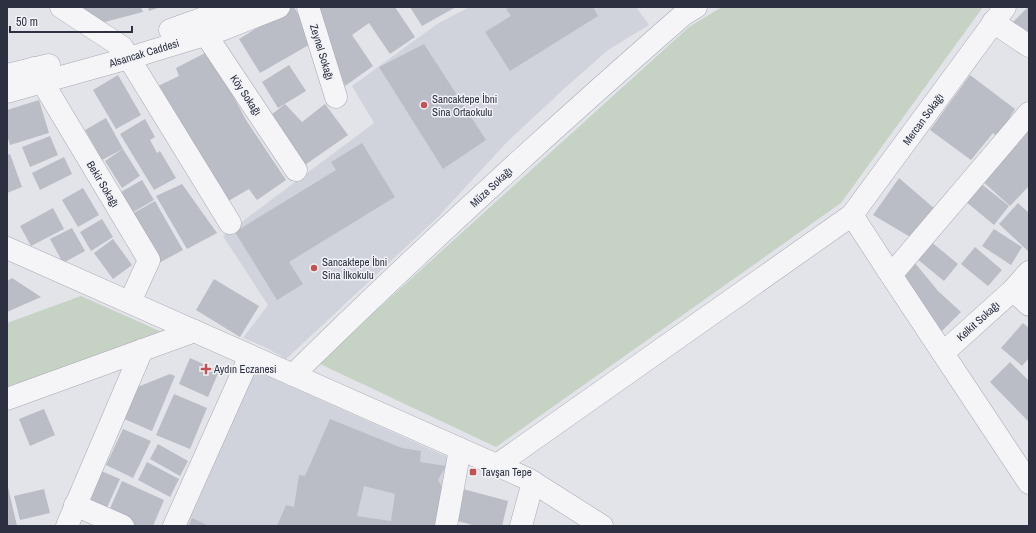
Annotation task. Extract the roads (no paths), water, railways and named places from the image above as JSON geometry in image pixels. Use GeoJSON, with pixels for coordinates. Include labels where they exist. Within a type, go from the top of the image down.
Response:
{"type":"FeatureCollection","features":[{"type":"Feature","properties":{"kind":"street"},"geometry":{"type":"LineString","coordinates":[[61,7],[125,52],[230,223]]}},
{"type":"Feature","properties":{"kind":"street","name":"Alsancak Caddesi"},"geometry":{"type":"LineString","coordinates":[[7,92],[38,75],[125,52],[201,27],[235,7]]}},
{"type":"Feature","properties":{"kind":"street","name":"Alsancak Caddesi"},"geometry":{"type":"LineString","coordinates":[[201,27],[221,30],[279,7]]}},
{"type":"Feature","properties":{"kind":"street","name":"Zeynel Sokağı"},"geometry":{"type":"LineString","coordinates":[[308,7],[336,96]]}},
{"type":"Feature","properties":{"kind":"street","name":"Müze Sokağı"},"geometry":{"type":"LineString","coordinates":[[293,375],[379,290],[601,86],[683,15],[696,7]]}},
{"type":"Feature","properties":{"kind":"street"},"geometry":{"type":"LineString","coordinates":[[999,15],[1029,46]]}},
{"type":"Feature","properties":{"kind":"street","name":"Mercan Sokağı"},"geometry":{"type":"LineString","coordinates":[[497,465],[852,215],[999,15]]}},
{"type":"Feature","properties":{"kind":"street","name":"Köy Sokağı"},"geometry":{"type":"LineString","coordinates":[[201,27],[296,170]]}},
{"type":"Feature","properties":{"kind":"street","name":"Alsancak Caddesi"},"geometry":{"type":"LineString","coordinates":[[7,75],[38,75]]}},
{"type":"Feature","properties":{"kind":"street","name":"Bekir Sokağı"},"geometry":{"type":"LineString","coordinates":[[38,75],[149,260],[130,302]]}},
{"type":"Feature","properties":{"kind":"street"},"geometry":{"type":"LineString","coordinates":[[891,275],[1029,113]]}},
{"type":"Feature","properties":{"kind":"street"},"geometry":{"type":"LineString","coordinates":[[852,215],[1029,483]]}},
{"type":"Feature","properties":{"kind":"street"},"geometry":{"type":"LineString","coordinates":[[8,246],[250,356],[497,465],[533,482],[602,526]]}},
{"type":"Feature","properties":{"kind":"street","name":"Kelkit Sokağı"},"geometry":{"type":"LineString","coordinates":[[943,353],[1013,290],[1029,272]]}},
{"type":"Feature","properties":{"kind":"street"},"geometry":{"type":"LineString","coordinates":[[1013,290],[1029,305]]}},
{"type":"Feature","properties":{"kind":"street"},"geometry":{"type":"LineString","coordinates":[[7,399],[196,331]]}},
{"type":"Feature","properties":{"kind":"street"},"geometry":{"type":"LineString","coordinates":[[66,526],[142,350]]}},
{"type":"Feature","properties":{"kind":"street"},"geometry":{"type":"LineString","coordinates":[[174,526],[250,356]]}},
{"type":"Feature","properties":{"kind":"street"},"geometry":{"type":"LineString","coordinates":[[446,526],[460,448]]}},
{"type":"Feature","properties":{"kind":"street"},"geometry":{"type":"LineString","coordinates":[[521,526],[533,482]]}},
{"type":"Feature","properties":{"kind":"street"},"geometry":{"type":"LineString","coordinates":[[76,505],[123,526]]}},
{"type":"Feature","properties":{"kind":"place","name":"Sancaktepe İbni Sina Ortaokulu"},"geometry":{"type":"Point","coordinates":[424,105]}},
{"type":"Feature","properties":{"kind":"place","name":"Sancaktepe İbni Sina İlkokulu"},"geometry":{"type":"Point","coordinates":[314,268]}},
{"type":"Feature","properties":{"kind":"place","name":"Aydın Eczanesi"},"geometry":{"type":"Point","coordinates":[206,369]}},
{"type":"Feature","properties":{"kind":"place","name":"Tavşan Tepe"},"geometry":{"type":"Point","coordinates":[473,472]}}]}
